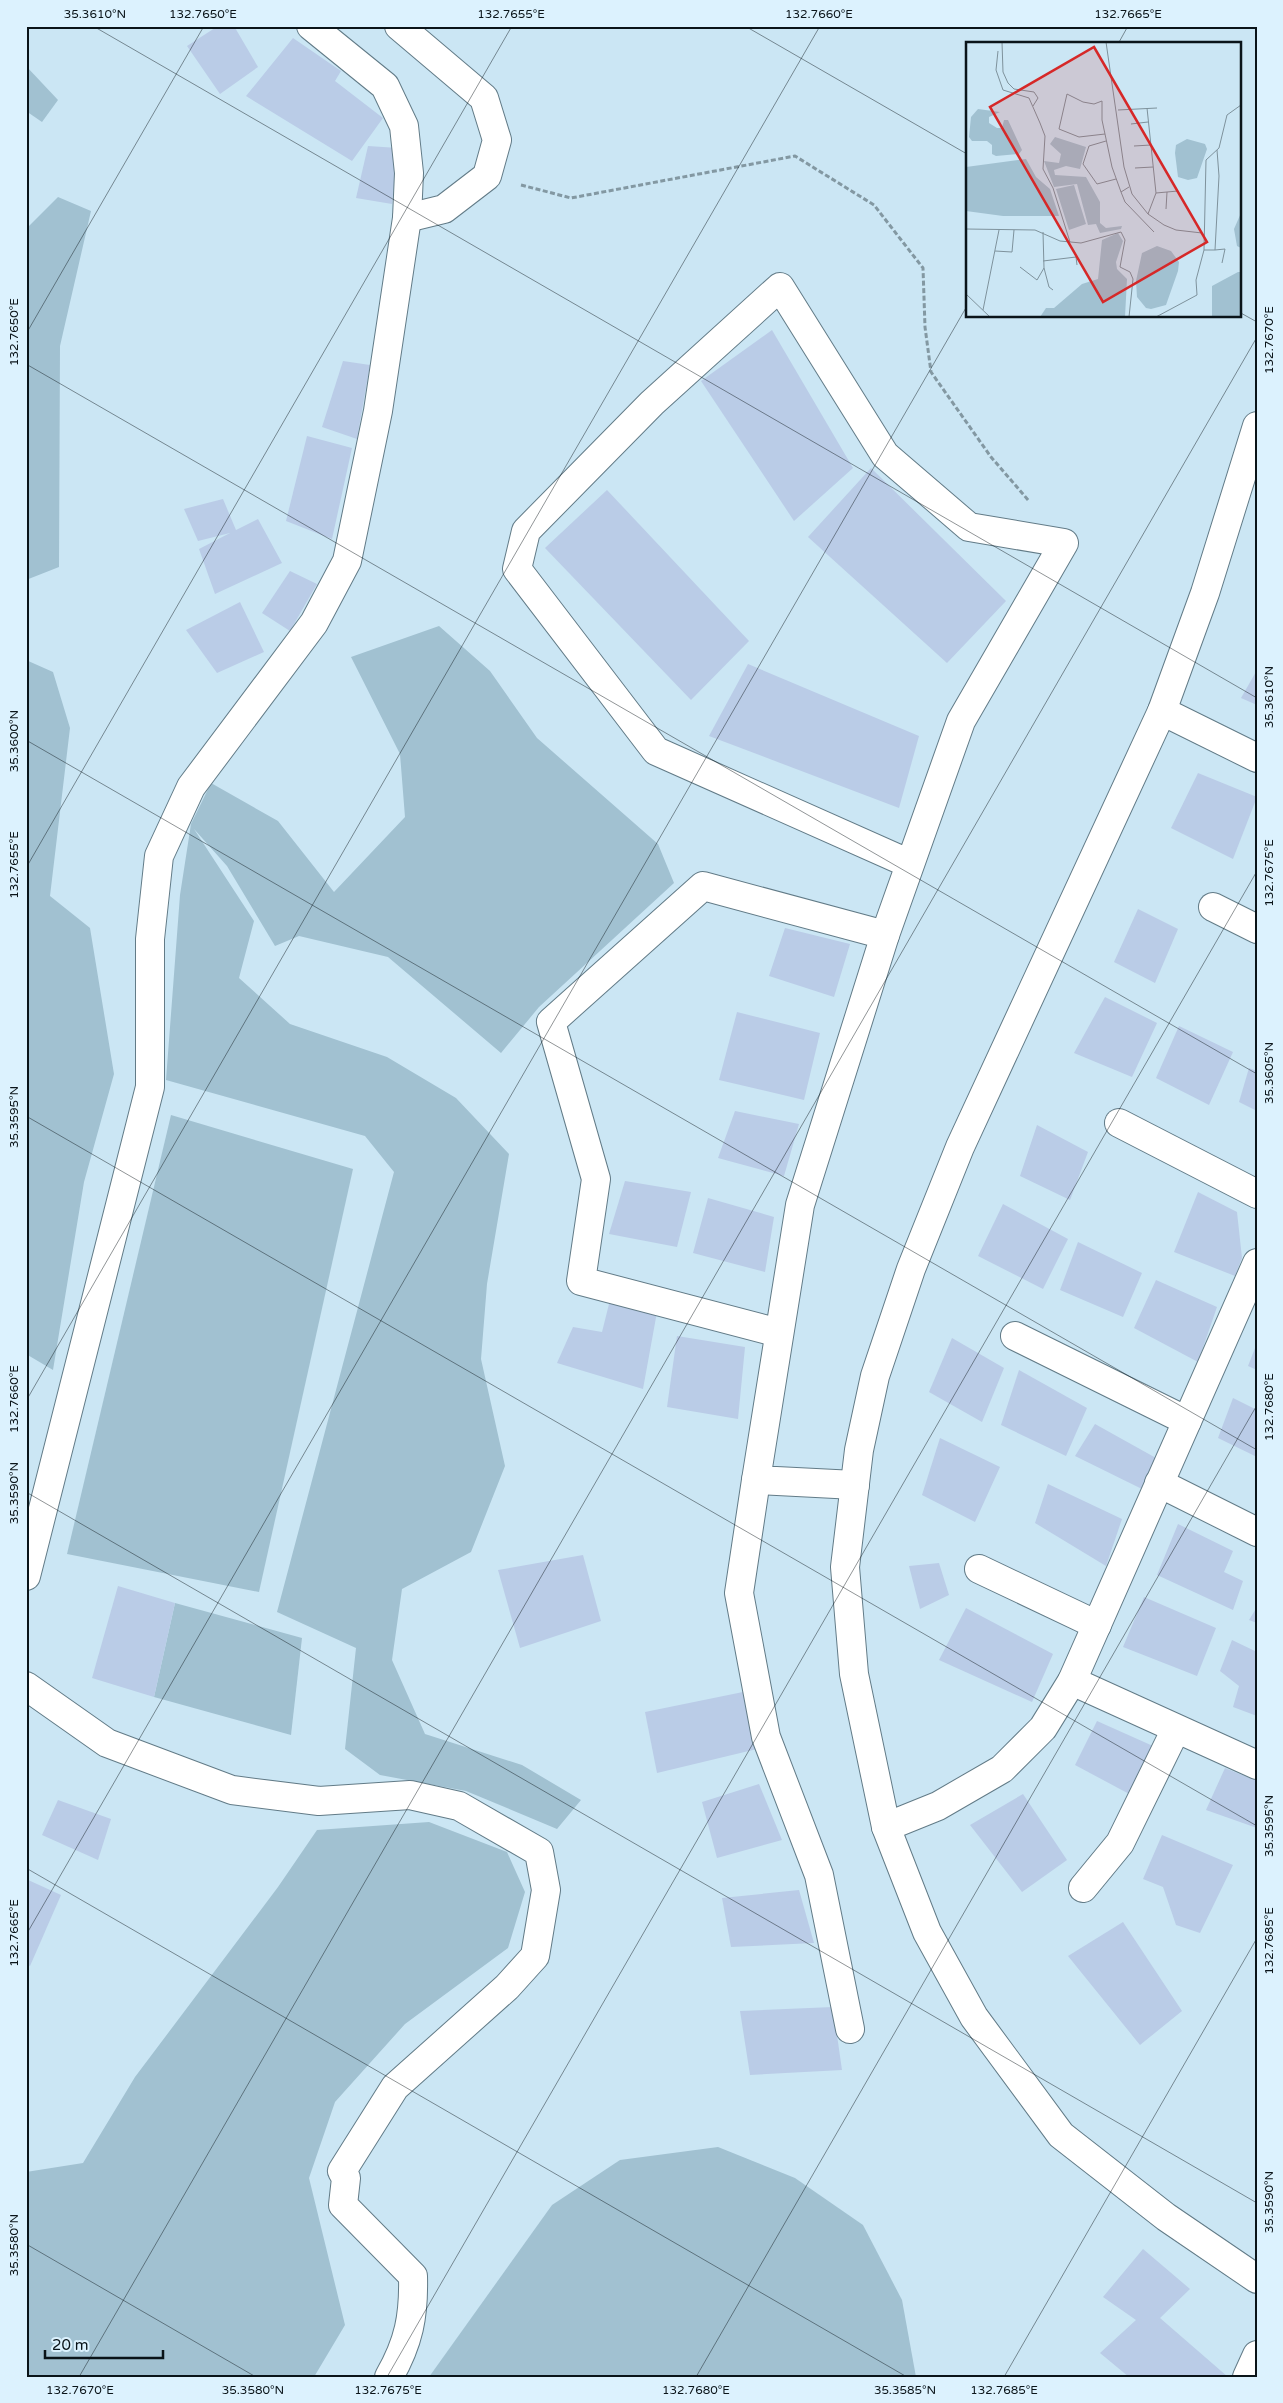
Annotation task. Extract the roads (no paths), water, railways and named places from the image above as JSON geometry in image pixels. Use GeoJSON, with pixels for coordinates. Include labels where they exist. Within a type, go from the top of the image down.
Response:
{"type":"FeatureCollection","features":[{"type":"Feature","properties":{"kind":"street"},"geometry":{"type":"LineString","coordinates":[[26,1576],[150,1088],[150,939],[159,856],[191,787],[314,623],[347,561],[378,411],[407,218],[409,172],[404,126],[385,86],[311,26]]}},
{"type":"Feature","properties":{"kind":"street"},"geometry":{"type":"LineString","coordinates":[[399,26],[484,98],[497,140],[487,176],[444,210],[407,218]]}},
{"type":"Feature","properties":{"kind":"street"},"geometry":{"type":"LineString","coordinates":[[850,2029],[819,1875],[766,1737],[739,1594],[800,1205],[885,935],[961,721],[1064,543],[968,527],[885,455],[780,287],[652,403],[526,531],[517,569],[656,751],[910,864]]}},
{"type":"Feature","properties":{"kind":"street"},"geometry":{"type":"LineString","coordinates":[[1257,426],[1205,593],[1162,711],[960,1147],[911,1269],[875,1376],[859,1450],[845,1567],[853,1664],[886,1826],[927,1932],[974,2017],[1061,2135],[1166,2217],[1257,2279]]}},
{"type":"Feature","properties":{"kind":"street"},"geometry":{"type":"LineString","coordinates":[[1162,711],[1257,758]]}},
{"type":"Feature","properties":{"kind":"street"},"geometry":{"type":"LineString","coordinates":[[780,1333],[581,1280],[596,1179],[551,1022],[703,886],[885,935]]}},
{"type":"Feature","properties":{"kind":"street"},"geometry":{"type":"LineString","coordinates":[[1212,907],[1257,929]]}},
{"type":"Feature","properties":{"kind":"street"},"geometry":{"type":"LineString","coordinates":[[1119,1123],[1257,1194]]}},
{"type":"Feature","properties":{"kind":"street"},"geometry":{"type":"LineString","coordinates":[[886,1826],[938,1806],[1002,1769],[1043,1728],[1072,1681],[1159,1483],[1254,1277]]}},
{"type":"Feature","properties":{"kind":"street"},"geometry":{"type":"LineString","coordinates":[[1015,1336],[1187,1421]]}},
{"type":"Feature","properties":{"kind":"street"},"geometry":{"type":"LineString","coordinates":[[756,1480],[855,1485]]}},
{"type":"Feature","properties":{"kind":"street"},"geometry":{"type":"LineString","coordinates":[[1159,1483],[1257,1532]]}},
{"type":"Feature","properties":{"kind":"street"},"geometry":{"type":"LineString","coordinates":[[979,1569],[1097,1625]]}},
{"type":"Feature","properties":{"kind":"street"},"geometry":{"type":"LineString","coordinates":[[1072,1681],[1257,1765]]}},
{"type":"Feature","properties":{"kind":"street"},"geometry":{"type":"LineString","coordinates":[[26,1686],[107,1744],[232,1790],[319,1801],[410,1795],[459,1806],[539,1852],[546,1890],[534,1956],[507,1986],[395,2087],[342,2171],[346,2178],[343,2205],[413,2276],[414,2310],[400,2357],[389,2377]]}},
{"type":"Feature","properties":{"kind":"street"},"geometry":{"type":"LineString","coordinates":[[1083,1888],[1120,1842],[1176,1728]]}},
{"type":"Feature","properties":{"kind":"street"},"geometry":{"type":"LineString","coordinates":[[1247,2377],[1257,2355]]}}]}
